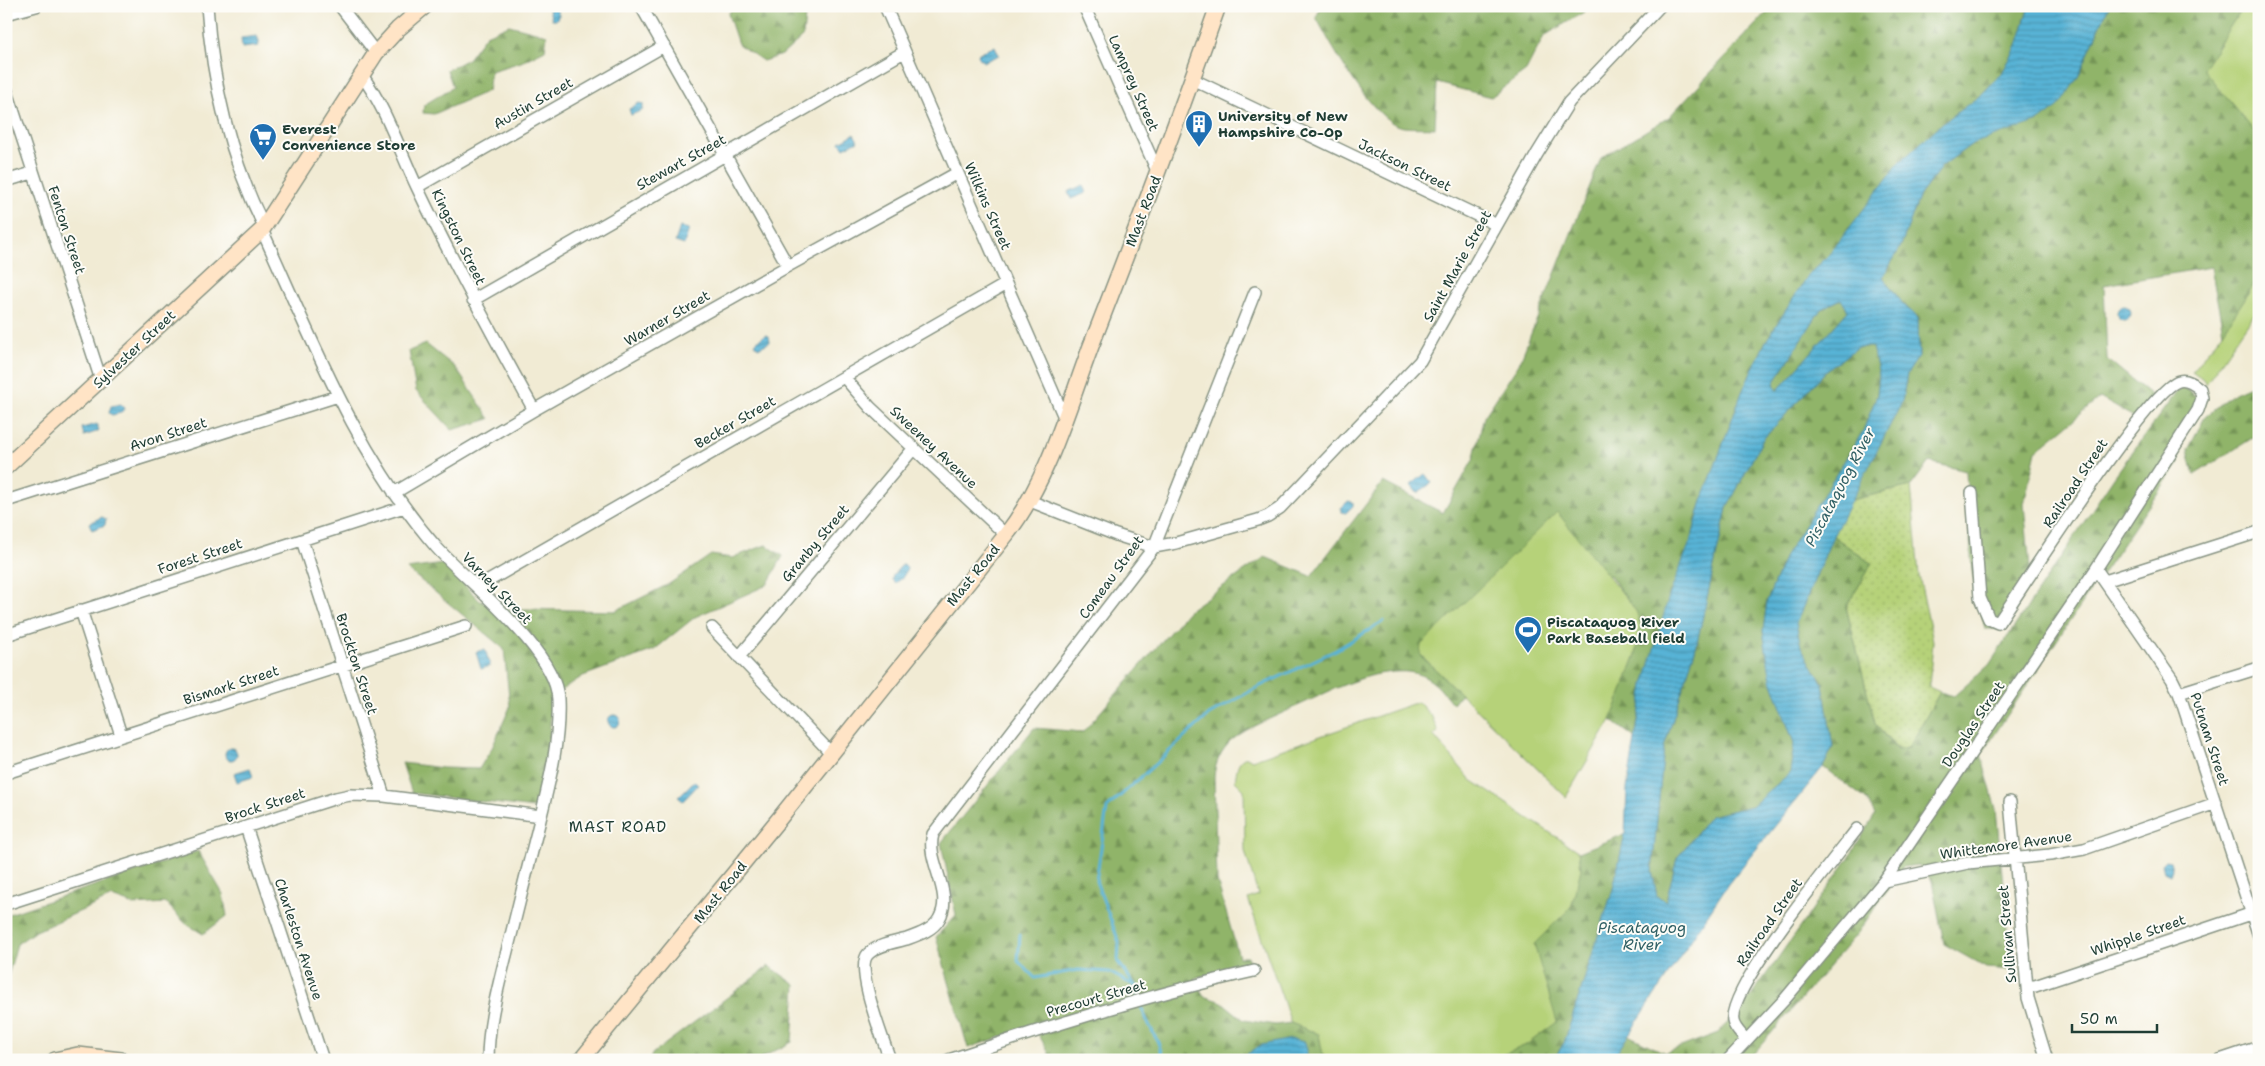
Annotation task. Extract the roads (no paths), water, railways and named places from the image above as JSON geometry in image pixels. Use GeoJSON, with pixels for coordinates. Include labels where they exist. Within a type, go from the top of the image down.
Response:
{"type":"FeatureCollection","features":[{"type":"Feature","properties":{"kind":"main road","name":"Sylvester Street"},"geometry":{"type":"LineString","coordinates":[[6,467],[263,228],[376,53],[398,29],[425,6]]}},
{"type":"Feature","properties":{"kind":"main road","name":"Mast Road"},"geometry":{"type":"LineString","coordinates":[[581,1060],[832,754],[1006,535],[1030,501],[1158,172],[1218,6]]}},
{"type":"Feature","properties":{"kind":"main road"},"geometry":{"type":"LineString","coordinates":[[55,1060],[78,1055],[121,1060]]}},
{"type":"Feature","properties":{"kind":"street"},"geometry":{"type":"LineString","coordinates":[[6,14],[36,6]]}},
{"type":"Feature","properties":{"kind":"street","name":"Varney Street"},"geometry":{"type":"LineString","coordinates":[[207,6],[209,39],[218,87],[240,173],[338,396],[404,507],[438,549],[518,628],[555,682],[558,696],[556,750],[496,999],[490,1027],[488,1060]]}},
{"type":"Feature","properties":{"kind":"street"},"geometry":{"type":"LineString","coordinates":[[340,6],[376,53]]}},
{"type":"Feature","properties":{"kind":"street"},"geometry":{"type":"LineString","coordinates":[[641,6],[788,266]]}},
{"type":"Feature","properties":{"kind":"street","name":"Wilkins Street"},"geometry":{"type":"LineString","coordinates":[[884,6],[1064,417]]}},
{"type":"Feature","properties":{"kind":"street","name":"Lamprey Street"},"geometry":{"type":"LineString","coordinates":[[1084,6],[1158,172]]}},
{"type":"Feature","properties":{"kind":"street","name":"Saint Marie Street"},"geometry":{"type":"LineString","coordinates":[[1154,547],[1176,543],[1258,520],[1280,508],[1420,362],[1569,102],[1660,6]]}},
{"type":"Feature","properties":{"kind":"street","name":"Austin Street"},"geometry":{"type":"LineString","coordinates":[[417,187],[664,46]]}},
{"type":"Feature","properties":{"kind":"street","name":"Stewart Street"},"geometry":{"type":"LineString","coordinates":[[473,300],[904,52]]}},
{"type":"Feature","properties":{"kind":"street","name":"Kingston Street"},"geometry":{"type":"LineString","coordinates":[[362,74],[371,86],[417,187],[473,300],[534,410]]}},
{"type":"Feature","properties":{"kind":"street","name":"Jackson Street"},"geometry":{"type":"LineString","coordinates":[[1192,80],[1497,226]]}},
{"type":"Feature","properties":{"kind":"street","name":"Fenton Street"},"geometry":{"type":"LineString","coordinates":[[6,88],[32,173],[101,380]]}},
{"type":"Feature","properties":{"kind":"street"},"geometry":{"type":"LineString","coordinates":[[6,181],[32,173]]}},
{"type":"Feature","properties":{"kind":"street","name":"Warner Street"},"geometry":{"type":"LineString","coordinates":[[394,493],[534,410],[957,173]]}},
{"type":"Feature","properties":{"kind":"street","name":"Becker Street"},"geometry":{"type":"LineString","coordinates":[[478,587],[1006,284]]}},
{"type":"Feature","properties":{"kind":"street","name":"Comeau Street"},"geometry":{"type":"LineString","coordinates":[[890,1060],[864,978],[863,963],[868,954],[890,944],[916,936],[930,929],[939,919],[944,902],[941,885],[932,858],[930,844],[933,834],[1154,547],[1255,292]]}},
{"type":"Feature","properties":{"kind":"street","name":"Sweeney Avenue"},"geometry":{"type":"LineString","coordinates":[[844,377],[857,394],[1006,535]]}},
{"type":"Feature","properties":{"kind":"street","name":"Railroad Street"},"geometry":{"type":"LineString","coordinates":[[1972,493],[1980,598],[1989,619],[1998,623],[2122,440],[2170,386],[2179,381],[2193,384]]}},
{"type":"Feature","properties":{"kind":"street","name":"Douglas Street"},"geometry":{"type":"LineString","coordinates":[[1728,1060],[1785,999],[1884,881],[2096,569],[2198,410],[2202,395],[2200,389],[2193,384]]}},
{"type":"Feature","properties":{"kind":"street","name":"Avon Street"},"geometry":{"type":"LineString","coordinates":[[6,501],[338,396]]}},
{"type":"Feature","properties":{"kind":"street","name":"Granby Street"},"geometry":{"type":"LineString","coordinates":[[739,656],[914,448]]}},
{"type":"Feature","properties":{"kind":"street"},"geometry":{"type":"LineString","coordinates":[[1030,501],[1116,535],[1154,547]]}},
{"type":"Feature","properties":{"kind":"street","name":"Forest Street"},"geometry":{"type":"LineString","coordinates":[[6,635],[404,507]]}},
{"type":"Feature","properties":{"kind":"street"},"geometry":{"type":"LineString","coordinates":[[2104,581],[2259,532]]}},
{"type":"Feature","properties":{"kind":"street","name":"Brockton Street"},"geometry":{"type":"LineString","coordinates":[[302,540],[384,796]]}},
{"type":"Feature","properties":{"kind":"street","name":"Putnam Street"},"geometry":{"type":"LineString","coordinates":[[2096,569],[2172,679],[2180,694],[2255,912],[2259,936]]}},
{"type":"Feature","properties":{"kind":"street"},"geometry":{"type":"LineString","coordinates":[[81,610],[121,735]]}},
{"type":"Feature","properties":{"kind":"street","name":"Bismark Street"},"geometry":{"type":"LineString","coordinates":[[6,773],[466,626]]}},
{"type":"Feature","properties":{"kind":"street"},"geometry":{"type":"LineString","coordinates":[[712,628],[832,754]]}},
{"type":"Feature","properties":{"kind":"street"},"geometry":{"type":"LineString","coordinates":[[2180,694],[2259,668]]}},
{"type":"Feature","properties":{"kind":"street","name":"Brock Street"},"geometry":{"type":"LineString","coordinates":[[6,904],[350,795],[384,796],[541,816]]}},
{"type":"Feature","properties":{"kind":"street","name":"Sullivan Street"},"geometry":{"type":"LineString","coordinates":[[2010,802],[2027,985],[2031,1011],[2047,1060]]}},
{"type":"Feature","properties":{"kind":"street","name":"Whittemore Avenue"},"geometry":{"type":"LineString","coordinates":[[1884,881],[1968,863],[2084,850],[2216,803]]}},
{"type":"Feature","properties":{"kind":"street","name":"Charleston Avenue"},"geometry":{"type":"LineString","coordinates":[[246,827],[323,1060]]}},
{"type":"Feature","properties":{"kind":"street","name":"Railroad Street"},"geometry":{"type":"LineString","coordinates":[[1746,1040],[1733,1020],[1734,1006],[1749,978],[1809,890],[1857,828]]}},
{"type":"Feature","properties":{"kind":"street","name":"Whipple Street"},"geometry":{"type":"LineString","coordinates":[[2027,985],[2035,986],[2255,912]]}},
{"type":"Feature","properties":{"kind":"street","name":"Precourt Street"},"geometry":{"type":"LineString","coordinates":[[949,1060],[1018,1036],[1153,996],[1254,971]]}},
{"type":"Feature","properties":{"kind":"street"},"geometry":{"type":"LineString","coordinates":[[2220,1060],[2259,1047]]}},
{"type":"Feature","properties":{"kind":"water"},"geometry":{"type":"Polygon","coordinates":[[[548,6],[555,6],[559,15],[556,20],[552,20],[548,6]]]}},
{"type":"Feature","properties":{"kind":"water","name":"Piscataquog River"},"geometry":{"type":"Polygon","coordinates":[[[2029,6],[2109,6],[2078,77],[2059,106],[2039,121],[1972,144],[1942,166],[1920,195],[1900,248],[1883,277],[1903,304],[1918,318],[1919,356],[1907,374],[1902,402],[1833,536],[1796,623],[1801,647],[1823,684],[1833,747],[1823,767],[1728,884],[1612,1060],[1553,1060],[1564,1043],[1613,889],[1625,834],[1627,788],[1644,685],[1669,596],[1692,537],[1701,504],[1742,392],[1766,341],[1809,274],[1827,257],[1899,163],[1939,126],[1982,94],[2002,73],[2017,46],[2029,6]],[[1841,299],[1821,309],[1774,383],[1777,391],[1848,311],[1841,299]],[[1857,347],[1824,373],[1763,439],[1727,508],[1696,647],[1664,747],[1652,871],[1657,896],[1666,901],[1677,858],[1710,816],[1752,806],[1790,773],[1794,743],[1771,680],[1763,631],[1767,601],[1784,558],[1863,431],[1877,395],[1879,375],[1872,347],[1857,347]]]}},
{"type":"Feature","properties":{"kind":"water"},"geometry":{"type":"Polygon","coordinates":[[[257,36],[260,43],[258,43],[259,46],[242,48],[241,38],[257,36]]]}},
{"type":"Feature","properties":{"kind":"water"},"geometry":{"type":"Polygon","coordinates":[[[995,46],[999,55],[983,62],[980,60],[979,53],[995,46]]]}},
{"type":"Feature","properties":{"kind":"water"},"geometry":{"type":"Polygon","coordinates":[[[639,103],[643,104],[643,110],[631,115],[629,109],[639,103]]]}},
{"type":"Feature","properties":{"kind":"water"},"geometry":{"type":"Polygon","coordinates":[[[854,134],[858,141],[844,148],[840,142],[854,134]]]}},
{"type":"Feature","properties":{"kind":"water"},"geometry":{"type":"Polygon","coordinates":[[[1083,185],[1086,193],[1071,199],[1068,192],[1083,185]]]}},
{"type":"Feature","properties":{"kind":"water"},"geometry":{"type":"Polygon","coordinates":[[[680,227],[689,229],[684,245],[675,242],[680,227]]]}},
{"type":"Feature","properties":{"kind":"water"},"geometry":{"type":"Polygon","coordinates":[[[2121,306],[2127,306],[2131,313],[2127,320],[2121,320],[2117,316],[2117,310],[2121,306]]]}},
{"type":"Feature","properties":{"kind":"water"},"geometry":{"type":"Polygon","coordinates":[[[765,335],[769,336],[770,342],[758,348],[755,345],[756,342],[765,335]]]}},
{"type":"Feature","properties":{"kind":"water"},"geometry":{"type":"Polygon","coordinates":[[[121,404],[125,408],[121,413],[112,415],[109,413],[111,406],[121,404]]]}},
{"type":"Feature","properties":{"kind":"water"},"geometry":{"type":"Polygon","coordinates":[[[97,424],[99,431],[84,436],[82,428],[97,424]]]}},
{"type":"Feature","properties":{"kind":"water"},"geometry":{"type":"Polygon","coordinates":[[[1425,474],[1432,483],[1417,493],[1411,485],[1425,474]]]}},
{"type":"Feature","properties":{"kind":"water"},"geometry":{"type":"Polygon","coordinates":[[[1348,501],[1353,502],[1353,506],[1346,513],[1341,512],[1341,508],[1348,501]]]}},
{"type":"Feature","properties":{"kind":"water"},"geometry":{"type":"Polygon","coordinates":[[[102,517],[106,519],[105,525],[92,530],[89,523],[102,517]]]}},
{"type":"Feature","properties":{"kind":"water"},"geometry":{"type":"Polygon","coordinates":[[[902,565],[905,565],[907,568],[899,581],[895,583],[892,580],[893,575],[902,565]]]}},
{"type":"Feature","properties":{"kind":"water"},"geometry":{"type":"Polygon","coordinates":[[[485,649],[490,666],[481,669],[476,652],[485,649]]]}},
{"type":"Feature","properties":{"kind":"water"},"geometry":{"type":"Polygon","coordinates":[[[616,715],[619,716],[619,726],[612,727],[609,726],[608,719],[609,716],[616,715]]]}},
{"type":"Feature","properties":{"kind":"water"},"geometry":{"type":"Polygon","coordinates":[[[233,748],[236,749],[236,759],[229,760],[226,759],[225,752],[226,749],[233,748]]]}},
{"type":"Feature","properties":{"kind":"water"},"geometry":{"type":"Polygon","coordinates":[[[250,768],[253,777],[237,782],[234,773],[250,768]]]}},
{"type":"Feature","properties":{"kind":"water"},"geometry":{"type":"Polygon","coordinates":[[[694,781],[698,785],[683,801],[678,797],[694,781]]]}},
{"type":"Feature","properties":{"kind":"water"},"geometry":{"type":"Polygon","coordinates":[[[2166,860],[2170,861],[2172,869],[2170,875],[2164,872],[2162,864],[2166,860]]]}},
{"type":"Feature","properties":{"kind":"water"},"geometry":{"type":"Polygon","coordinates":[[[1291,1039],[1305,1042],[1307,1050],[1305,1060],[1238,1060],[1261,1045],[1291,1039]]]}},
{"type":"Feature","properties":{"kind":"waterway"},"geometry":{"type":"LineString","coordinates":[[1139,996],[1136,987],[1118,962],[1119,942],[1096,881],[1107,808],[1209,715],[1254,689],[1336,650],[1384,621]]}},
{"type":"Feature","properties":{"kind":"waterway"},"geometry":{"type":"LineString","coordinates":[[1020,935],[1018,961],[1035,978],[1078,970],[1109,972],[1135,986]]}},
{"type":"Feature","properties":{"kind":"waterway"},"geometry":{"type":"LineString","coordinates":[[1140,1003],[1159,1045],[1163,1060]]}},
{"type":"Feature","properties":{"kind":"place","name":"University of New Hampshire Co-Op"},"geometry":{"type":"Point","coordinates":[1199,148]}},
{"type":"Feature","properties":{"kind":"place","name":"Everest Convenience Store"},"geometry":{"type":"Point","coordinates":[263,161]}},
{"type":"Feature","properties":{"kind":"place","name":"Piscataquog River Park Baseball field"},"geometry":{"type":"Point","coordinates":[1528,654]}},
{"type":"Feature","properties":{"kind":"district","name":"MAST ROAD"},"geometry":{"type":"Point","coordinates":[618,827]}}]}
